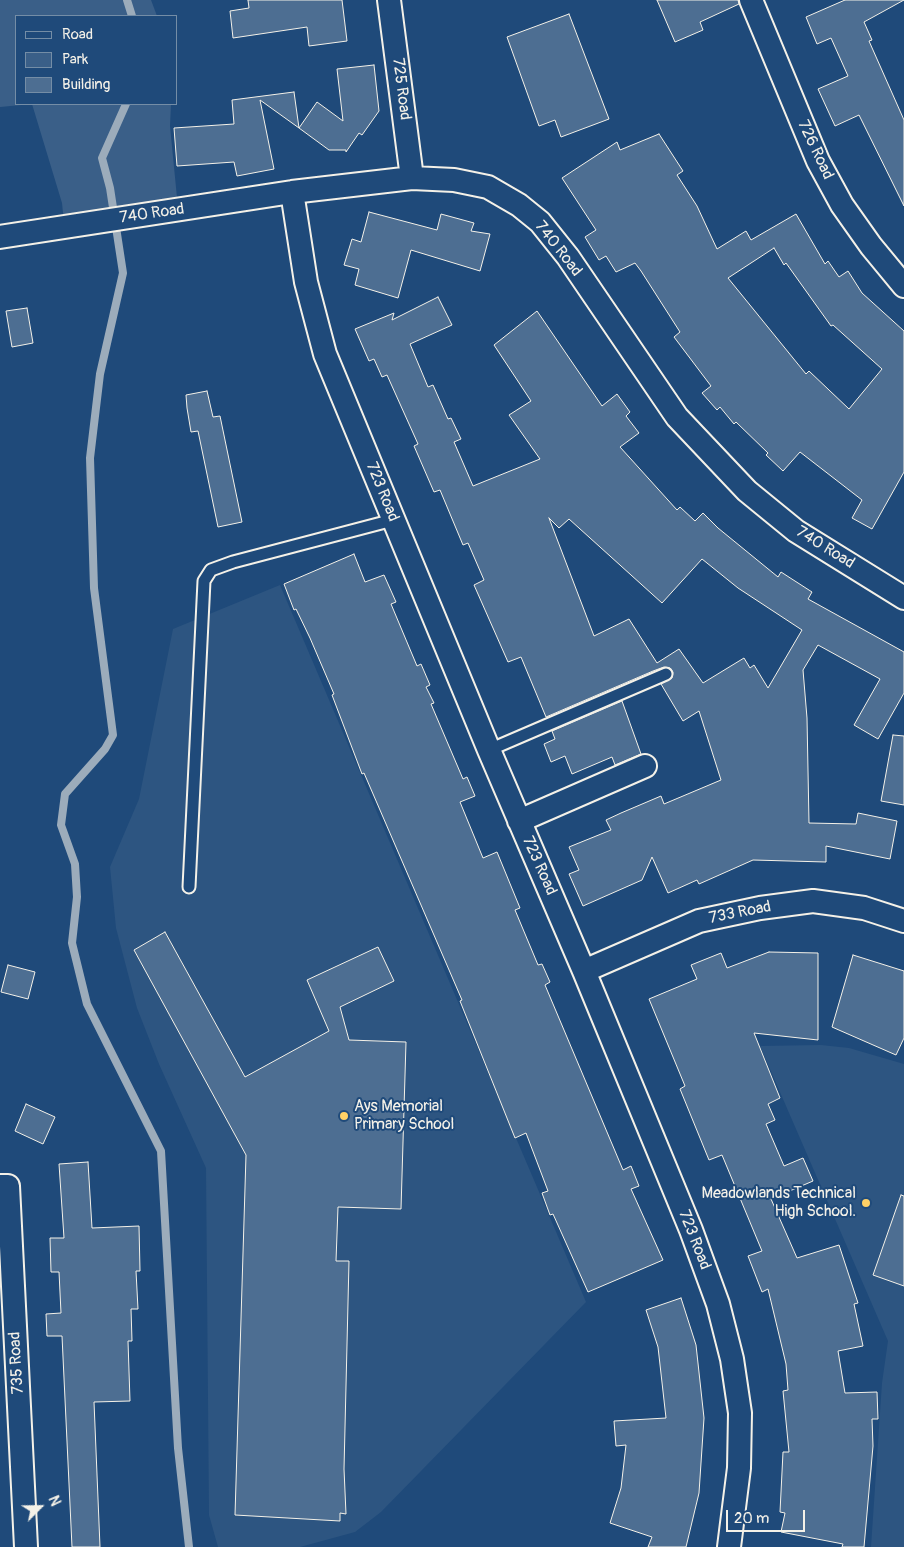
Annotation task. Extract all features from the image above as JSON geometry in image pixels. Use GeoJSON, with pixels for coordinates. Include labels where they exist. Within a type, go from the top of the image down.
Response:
{"type":"FeatureCollection","features":[{"type":"Feature","properties":{"kind":"street","name":"725 Road"},"geometry":{"type":"LineString","coordinates":[[390,0],[412,178]]}},
{"type":"Feature","properties":{"kind":"street","name":"726 Road"},"geometry":{"type":"LineString","coordinates":[[752,0],[818,161],[847,212],[876,253],[904,286]]}},
{"type":"Feature","properties":{"kind":"street","name":"740 Road"},"geometry":{"type":"LineString","coordinates":[[0,237],[292,192],[412,178],[454,180],[488,187],[540,222],[568,257],[677,417],[747,491],[796,531],[904,598]]}},
{"type":"Feature","properties":{"kind":"street","name":"723 Road"},"geometry":{"type":"LineString","coordinates":[[292,192],[306,282],[325,354],[488,750],[584,971],[691,1230],[718,1304],[732,1359],[740,1413],[739,1468],[729,1547]]}},
{"type":"Feature","properties":{"kind":"street"},"geometry":{"type":"LineString","coordinates":[[519,821],[645,766]]}},
{"type":"Feature","properties":{"kind":"street","name":"733 Road"},"geometry":{"type":"LineString","coordinates":[[584,971],[698,921],[760,908],[814,901],[864,908],[904,921]]}},
{"type":"Feature","properties":{"kind":"street","name":"735 Road"},"geometry":{"type":"LineString","coordinates":[[0,1186],[8,1186],[26,1547]]}},
{"type":"Feature","properties":{"kind":"lane"},"geometry":{"type":"LineString","coordinates":[[189,887],[204,581],[212,570],[233,562],[393,520]]}},
{"type":"Feature","properties":{"kind":"lane"},"geometry":{"type":"LineString","coordinates":[[488,750],[666,674]]}},
{"type":"Feature","properties":{"kind":"shaded area","name":"Ays Memorial Primary School"},"geometry":{"type":"Polygon","coordinates":[[[280,585],[586,1302],[381,1512],[355,1532],[300,1547],[218,1547],[209,1515],[206,1168],[159,1064],[137,1008],[116,928],[110,867],[139,799],[173,629],[280,585]]]}},
{"type":"Feature","properties":{"kind":"shaded area","name":"Meadowlands Technical High School."},"geometry":{"type":"Polygon","coordinates":[[[821,1045],[849,1048],[904,1064],[904,1547],[871,1547],[882,1383],[888,1341],[760,1046],[821,1045]]]}},
{"type":"Feature","properties":{"kind":"green space"},"geometry":{"type":"Polygon","coordinates":[[[0,0],[151,0],[157,15],[15,15],[15,105],[21,105],[0,107],[0,0]]]}},
{"type":"Feature","properties":{"kind":"green space"},"geometry":{"type":"Polygon","coordinates":[[[32,105],[171,105],[170,126],[178,208],[64,223],[62,203],[32,105]]]}},
{"type":"Feature","properties":{"kind":"building"},"geometry":{"type":"Polygon","coordinates":[[[248,0],[342,0],[347,41],[309,46],[307,27],[233,38],[230,11],[249,8],[248,0]]]}},
{"type":"Feature","properties":{"kind":"building"},"geometry":{"type":"Polygon","coordinates":[[[657,0],[738,0],[739,4],[700,22],[703,30],[675,42],[657,0]]]}},
{"type":"Feature","properties":{"kind":"building"},"geometry":{"type":"Polygon","coordinates":[[[845,0],[904,0],[864,22],[872,40],[869,41],[904,120],[904,206],[859,115],[835,126],[818,89],[848,76],[831,38],[817,44],[806,17],[845,0]]]}},
{"type":"Feature","properties":{"kind":"building"},"geometry":{"type":"Polygon","coordinates":[[[569,14],[609,119],[561,137],[555,120],[539,126],[507,37],[569,14]]]}},
{"type":"Feature","properties":{"kind":"building"},"geometry":{"type":"Polygon","coordinates":[[[374,65],[379,111],[362,135],[359,133],[346,152],[346,150],[329,150],[299,128],[317,102],[343,121],[337,69],[374,65]]]}},
{"type":"Feature","properties":{"kind":"building"},"geometry":{"type":"Polygon","coordinates":[[[294,92],[299,128],[260,100],[274,169],[237,176],[234,162],[177,166],[174,128],[234,124],[232,100],[294,92]]]}},
{"type":"Feature","properties":{"kind":"building"},"geometry":{"type":"Polygon","coordinates":[[[659,134],[683,171],[677,175],[697,206],[717,249],[746,231],[751,240],[796,214],[825,264],[828,261],[839,277],[848,271],[862,293],[904,331],[904,472],[872,529],[852,518],[862,500],[800,452],[783,471],[766,455],[768,453],[736,422],[734,424],[720,407],[717,410],[702,393],[711,386],[674,337],[680,332],[635,263],[616,272],[606,256],[599,260],[585,237],[596,230],[562,178],[617,142],[620,150],[659,134]],[[774,248],[728,278],[806,374],[809,371],[849,409],[882,369],[833,325],[831,326],[786,263],[784,265],[774,248]]]}},
{"type":"Feature","properties":{"kind":"building"},"geometry":{"type":"Polygon","coordinates":[[[369,212],[437,230],[441,214],[474,223],[471,231],[490,234],[480,271],[411,250],[398,298],[355,285],[359,269],[344,265],[352,239],[361,242],[369,212]]]}},
{"type":"Feature","properties":{"kind":"building"},"geometry":{"type":"Polygon","coordinates":[[[438,297],[452,325],[410,344],[428,387],[433,385],[448,419],[451,418],[461,439],[454,442],[473,486],[540,459],[509,415],[531,401],[494,345],[537,311],[602,406],[617,394],[630,412],[626,416],[639,433],[620,447],[677,510],[680,507],[695,521],[703,513],[718,528],[778,577],[781,572],[812,592],[808,599],[904,652],[904,693],[878,739],[854,725],[880,679],[818,645],[803,670],[807,718],[809,823],[856,824],[858,813],[897,821],[890,859],[826,846],[826,862],[753,860],[699,884],[697,880],[668,893],[652,857],[642,880],[583,906],[569,874],[579,870],[569,847],[611,830],[606,820],[621,813],[661,796],[664,804],[721,780],[699,711],[683,721],[661,684],[672,678],[673,672],[670,668],[664,667],[546,717],[521,657],[508,662],[474,585],[484,580],[468,543],[463,545],[440,490],[434,492],[414,446],[418,444],[387,375],[382,377],[374,359],[369,361],[355,329],[394,313],[392,320],[438,297]],[[549,518],[594,636],[629,619],[657,663],[679,649],[703,683],[744,658],[750,668],[754,665],[768,688],[802,630],[738,588],[702,559],[662,603],[569,519],[559,528],[549,518]]]}},
{"type":"Feature","properties":{"kind":"building"},"geometry":{"type":"Polygon","coordinates":[[[27,308],[33,343],[12,347],[6,311],[27,308]]]}},
{"type":"Feature","properties":{"kind":"building"},"geometry":{"type":"Polygon","coordinates":[[[207,391],[213,417],[220,416],[242,522],[218,527],[198,431],[191,432],[187,408],[186,395],[207,391]]]}},
{"type":"Feature","properties":{"kind":"building"},"geometry":{"type":"Polygon","coordinates":[[[354,554],[365,582],[384,575],[396,602],[391,604],[417,666],[421,664],[430,685],[426,687],[434,703],[431,704],[463,779],[467,777],[475,796],[460,802],[483,858],[497,852],[520,908],[515,910],[538,965],[542,964],[550,982],[545,985],[623,1170],[631,1166],[639,1186],[631,1189],[663,1260],[588,1292],[553,1214],[550,1215],[542,1193],[548,1191],[526,1133],[515,1138],[460,1001],[462,1000],[364,773],[362,774],[332,695],[334,694],[310,638],[296,609],[294,610],[284,584],[354,554]]]}},
{"type":"Feature","properties":{"kind":"building"},"geometry":{"type":"Polygon","coordinates":[[[622,701],[641,754],[615,765],[612,757],[572,774],[565,756],[551,762],[544,744],[555,739],[552,731],[622,701]]]}},
{"type":"Feature","properties":{"kind":"building"},"geometry":{"type":"Polygon","coordinates":[[[893,735],[904,736],[904,805],[881,801],[893,735]]]}},
{"type":"Feature","properties":{"kind":"building"},"geometry":{"type":"Polygon","coordinates":[[[165,932],[245,1077],[329,1031],[307,980],[378,947],[394,981],[340,1007],[349,1040],[406,1042],[401,1209],[338,1207],[336,1261],[349,1261],[344,1469],[346,1514],[340,1513],[340,1521],[235,1515],[246,1155],[134,950],[165,932]]]}},
{"type":"Feature","properties":{"kind":"building"},"geometry":{"type":"Polygon","coordinates":[[[769,952],[818,953],[818,1040],[754,1033],[780,1098],[768,1104],[775,1120],[766,1124],[784,1166],[803,1158],[813,1181],[771,1199],[797,1258],[839,1245],[858,1303],[854,1304],[863,1346],[838,1351],[845,1393],[877,1392],[878,1419],[872,1419],[873,1446],[864,1547],[842,1547],[843,1544],[781,1532],[785,1513],[780,1512],[783,1452],[789,1452],[783,1391],[788,1390],[786,1364],[768,1289],[762,1292],[748,1256],[762,1251],[722,1155],[709,1160],[680,1089],[685,1086],[649,999],[697,979],[691,965],[721,953],[727,968],[769,952]]]}},
{"type":"Feature","properties":{"kind":"building"},"geometry":{"type":"Polygon","coordinates":[[[853,955],[904,971],[904,1038],[896,1055],[832,1027],[853,955]]]}},
{"type":"Feature","properties":{"kind":"building"},"geometry":{"type":"Polygon","coordinates":[[[8,965],[35,972],[28,999],[1,992],[8,965]]]}},
{"type":"Feature","properties":{"kind":"building"},"geometry":{"type":"Polygon","coordinates":[[[26,1104],[55,1117],[43,1144],[15,1131],[26,1104]]]}},
{"type":"Feature","properties":{"kind":"building"},"geometry":{"type":"Polygon","coordinates":[[[88,1162],[92,1228],[139,1226],[140,1271],[136,1271],[138,1309],[131,1309],[132,1341],[128,1341],[130,1401],[94,1402],[100,1547],[72,1547],[62,1336],[47,1336],[46,1314],[61,1313],[59,1272],[51,1272],[50,1238],[64,1238],[59,1164],[88,1162]]]}},
{"type":"Feature","properties":{"kind":"building"},"geometry":{"type":"Polygon","coordinates":[[[901,1195],[904,1196],[904,1286],[873,1275],[901,1195]]]}},
{"type":"Feature","properties":{"kind":"building"},"geometry":{"type":"Polygon","coordinates":[[[681,1298],[696,1345],[704,1418],[699,1493],[686,1547],[648,1547],[652,1537],[610,1523],[621,1488],[626,1445],[616,1446],[614,1421],[666,1418],[658,1347],[646,1310],[681,1298]]]}},
{"type":"Feature","properties":{"kind":"waterway"},"geometry":{"type":"LineString","coordinates":[[127,0],[132,15]]}},
{"type":"Feature","properties":{"kind":"waterway"},"geometry":{"type":"LineString","coordinates":[[126,105],[102,158],[110,188],[123,273],[100,374],[90,458],[94,588],[113,735],[105,749],[65,794],[61,825],[75,864],[77,897],[72,943],[87,1004],[161,1151],[178,1448],[189,1547]]}},
{"type":"Feature","properties":{"kind":"place","name":"Ays Memorial Primary School"},"geometry":{"type":"Point","coordinates":[344,1116]}},
{"type":"Feature","properties":{"kind":"place","name":"Meadowlands Technical High School."},"geometry":{"type":"Point","coordinates":[866,1203]}}]}
